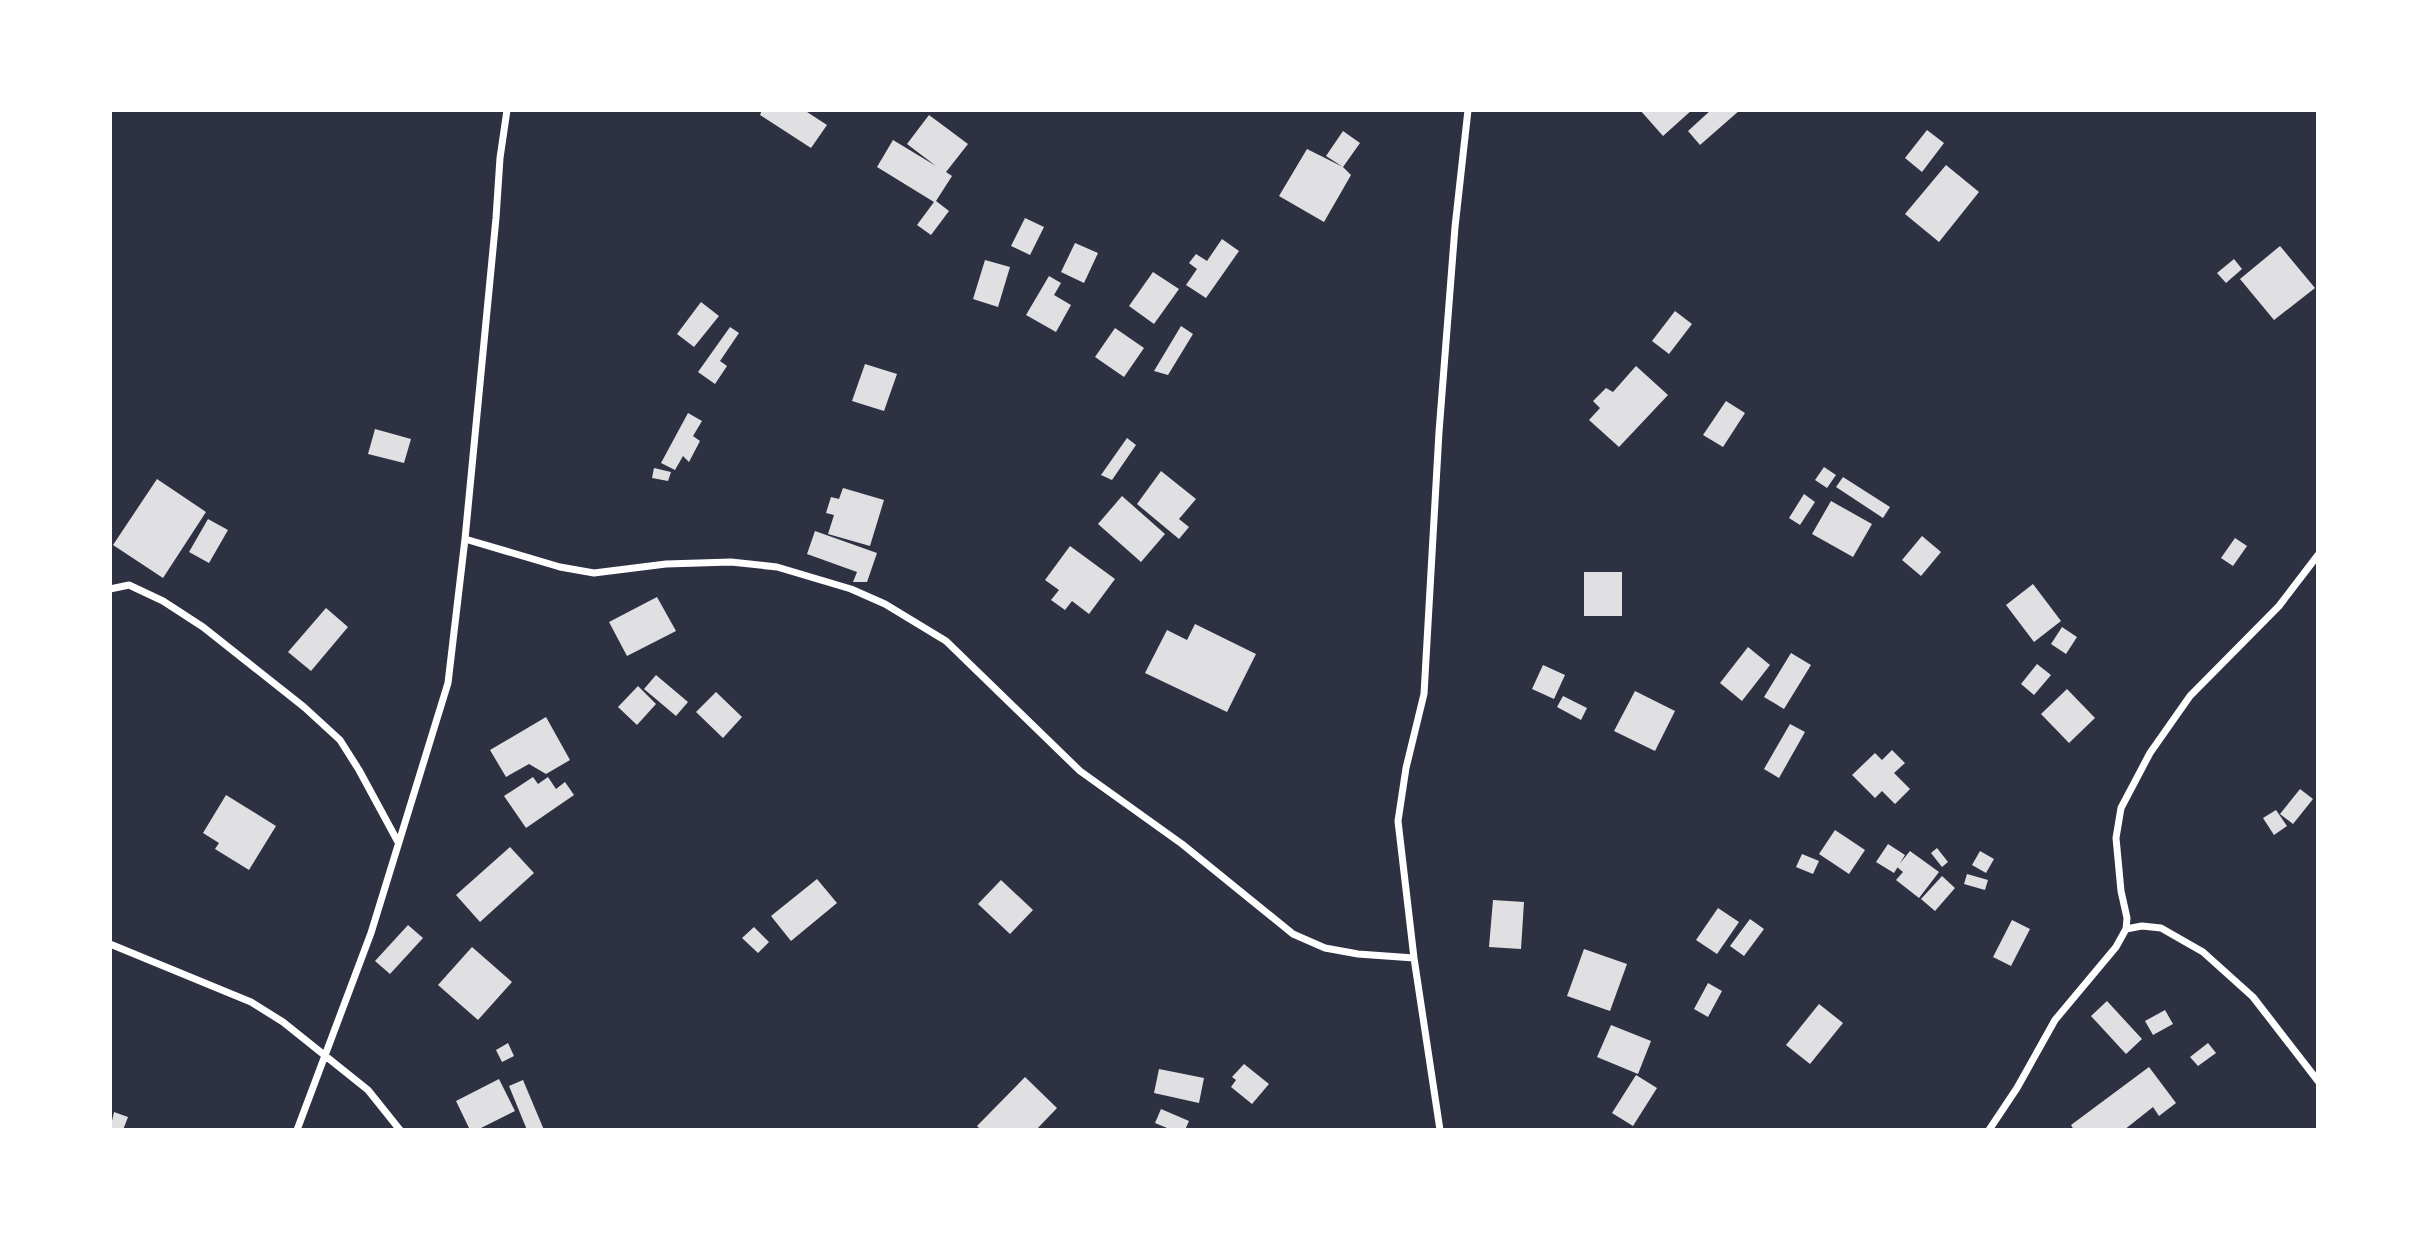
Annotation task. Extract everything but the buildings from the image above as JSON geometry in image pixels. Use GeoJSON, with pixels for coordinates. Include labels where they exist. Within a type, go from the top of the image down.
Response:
{"type":"FeatureCollection","features":[{"type":"Feature","properties":{"kind":"street"},"geometry":{"type":"LineString","coordinates":[[297,1130],[371,933],[449,683],[500,158],[507,110]]}},
{"type":"Feature","properties":{"kind":"street"},"geometry":{"type":"LineString","coordinates":[[1440,1130],[1414,958],[1398,821],[1406,768],[1424,694],[1439,432],[1455,227],[1468,110]]}},
{"type":"Feature","properties":{"kind":"street"},"geometry":{"type":"LineString","coordinates":[[465,539],[560,567],[594,573],[666,564],[731,562],[777,567],[851,589],[885,604],[946,641],[1080,771],[1182,844],[1293,934],[1325,948],[1358,954],[1414,958]]}},
{"type":"Feature","properties":{"kind":"street"},"geometry":{"type":"LineString","coordinates":[[1989,1130],[2056,1020],[2116,947],[2126,929],[2127,918],[2121,891],[2116,838],[2121,808],[2150,753],[2190,696],[2279,606],[2318,555]]}},
{"type":"Feature","properties":{"kind":"street"},"geometry":{"type":"LineString","coordinates":[[110,589],[129,585],[163,601],[202,627],[304,707],[340,740],[398,842]]}},
{"type":"Feature","properties":{"kind":"street"},"geometry":{"type":"LineString","coordinates":[[2126,929],[2142,926],[2161,928],[2203,952],[2253,997],[2318,1081]]}},
{"type":"Feature","properties":{"kind":"street"},"geometry":{"type":"LineString","coordinates":[[110,944],[251,1002],[283,1022],[368,1090],[400,1130]]}}]}
